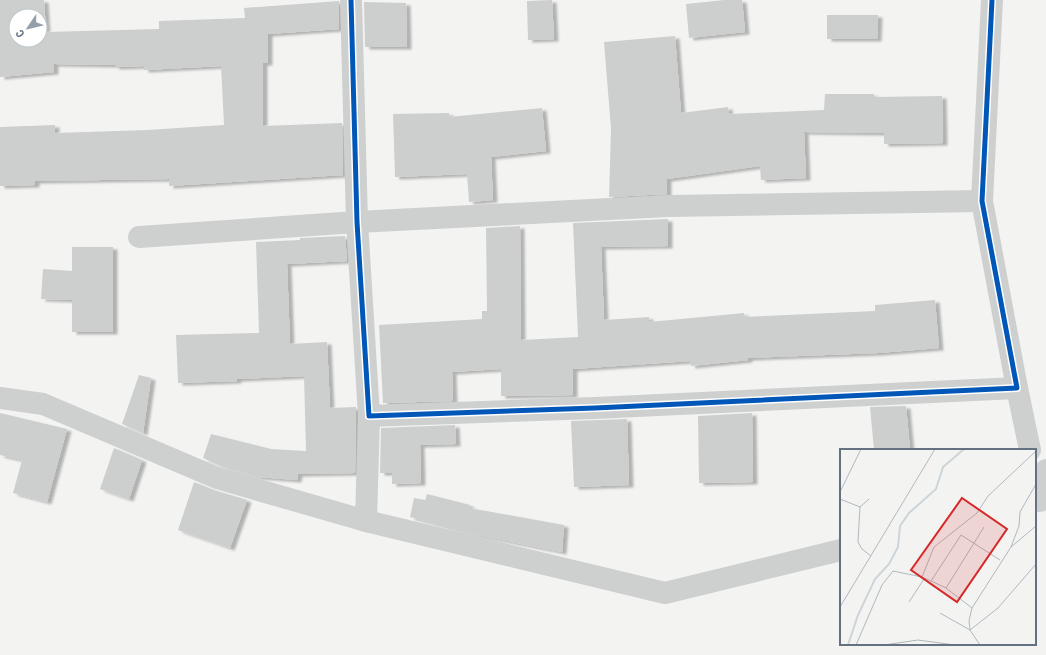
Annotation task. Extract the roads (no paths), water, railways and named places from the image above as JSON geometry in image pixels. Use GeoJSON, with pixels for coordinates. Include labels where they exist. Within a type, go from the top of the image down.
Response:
{"type":"FeatureCollection","features":[{"type":"Feature","properties":{"kind":"street"},"geometry":{"type":"LineString","coordinates":[[351,0],[357,222],[369,416],[366,521]]}},
{"type":"Feature","properties":{"kind":"street"},"geometry":{"type":"LineString","coordinates":[[992,0],[982,201],[1030,449]]}},
{"type":"Feature","properties":{"kind":"street"},"geometry":{"type":"LineString","coordinates":[[139,237],[357,222],[668,206],[982,201]]}},
{"type":"Feature","properties":{"kind":"street"},"geometry":{"type":"LineString","coordinates":[[369,416],[595,408],[1017,388]]}},
{"type":"Feature","properties":{"kind":"street"},"geometry":{"type":"LineString","coordinates":[[0,398],[43,404],[217,478],[366,521],[665,593],[840,550]]}},
{"type":"Feature","properties":{"kind":"street"},"geometry":{"type":"LineString","coordinates":[[1040,504],[1046,470]]}},
{"type":"Feature","properties":{"kind":"street"},"geometry":{"type":"LineString","coordinates":[[1036,482],[1040,504]]}}]}
